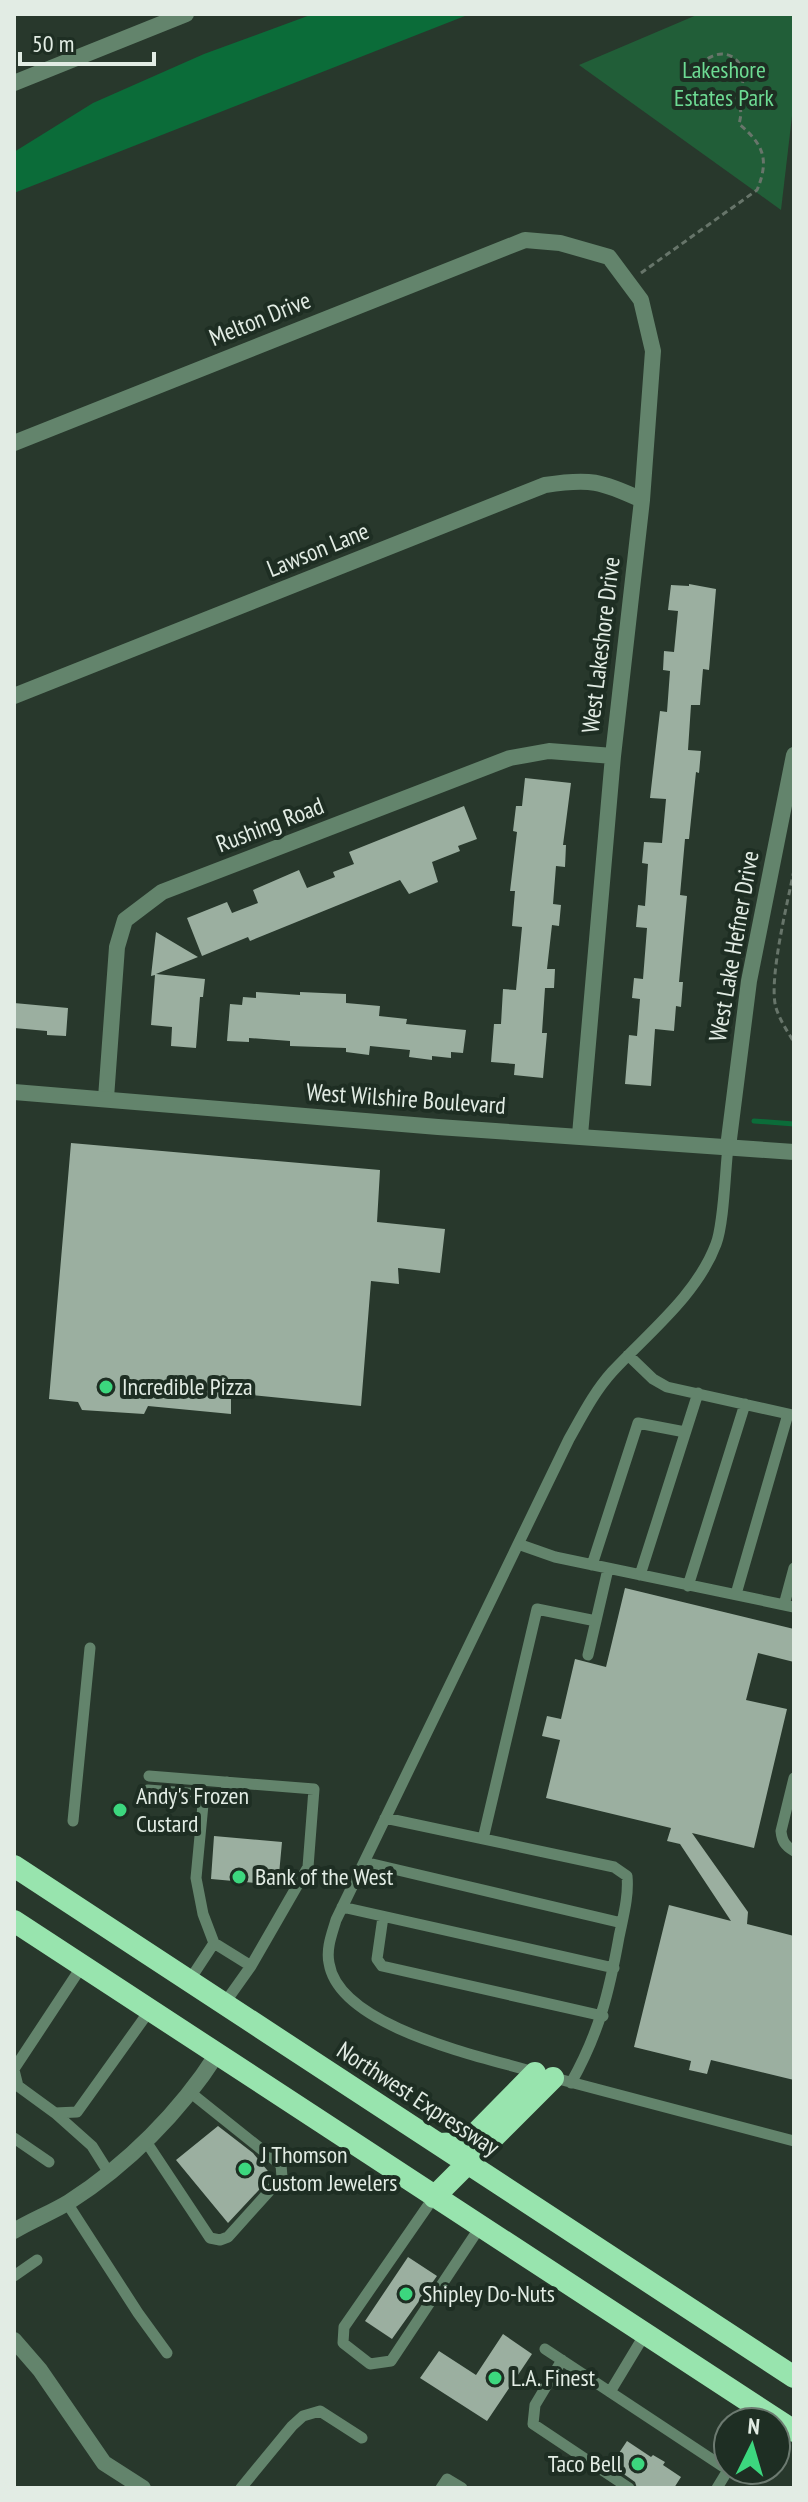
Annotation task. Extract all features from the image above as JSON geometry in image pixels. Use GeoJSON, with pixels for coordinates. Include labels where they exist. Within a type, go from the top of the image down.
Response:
{"type":"FeatureCollection","features":[{"type":"Feature","properties":{"kind":"highway","name":"Northwest Expressway"},"geometry":{"type":"LineString","coordinates":[[14,1866],[794,2377]]}},
{"type":"Feature","properties":{"kind":"highway"},"geometry":{"type":"LineString","coordinates":[[14,1881],[62,1898]]}},
{"type":"Feature","properties":{"kind":"highway"},"geometry":{"type":"LineString","coordinates":[[14,1921],[751,2406]]}},
{"type":"Feature","properties":{"kind":"highway"},"geometry":{"type":"LineString","coordinates":[[440,2144],[458,2143],[472,2137],[553,2078]]}},
{"type":"Feature","properties":{"kind":"highway"},"geometry":{"type":"LineString","coordinates":[[434,2197],[553,2078]]}},
{"type":"Feature","properties":{"kind":"street"},"geometry":{"type":"LineString","coordinates":[[14,83],[186,14]]}},
{"type":"Feature","properties":{"kind":"street","name":"West Lakeshore Drive"},"geometry":{"type":"LineString","coordinates":[[525,240],[560,243],[609,257],[641,300],[653,351],[642,500],[613,756],[580,1135]]}},
{"type":"Feature","properties":{"kind":"street","name":"Melton Drive"},"geometry":{"type":"LineString","coordinates":[[14,443],[525,240]]}},
{"type":"Feature","properties":{"kind":"street","name":"Lawson Lane"},"geometry":{"type":"LineString","coordinates":[[14,696],[545,485],[579,480],[608,485],[642,500]]}},
{"type":"Feature","properties":{"kind":"street","name":"Rushing Road"},"geometry":{"type":"LineString","coordinates":[[106,1098],[117,947],[125,920],[162,892],[510,758],[549,751],[613,756]]}},
{"type":"Feature","properties":{"kind":"street","name":"West Lake Hefner Drive"},"geometry":{"type":"LineString","coordinates":[[728,1147],[749,981],[794,755]]}},
{"type":"Feature","properties":{"kind":"street","name":"West Wilshire Boulevard"},"geometry":{"type":"LineString","coordinates":[[14,1092],[794,1152]]}},
{"type":"Feature","properties":{"kind":"street"},"geometry":{"type":"LineString","coordinates":[[14,2231],[67,2203],[109,2173],[191,2093],[217,2054]]}},
{"type":"Feature","properties":{"kind":"street"},"geometry":{"type":"LineString","coordinates":[[14,2340],[40,2370],[104,2463],[143,2488]]}},
{"type":"Feature","properties":{"kind":"lane"},"geometry":{"type":"LineString","coordinates":[[728,1147],[718,1242],[708,1263],[689,1290],[628,1355],[588,1404],[342,1907],[329,1945],[329,1964],[334,1979],[347,1999],[366,2014],[393,2026],[553,2078],[794,2141]]}},
{"type":"Feature","properties":{"kind":"lane"},"geometry":{"type":"LineString","coordinates":[[628,1355],[653,1379],[667,1387],[791,1415],[736,1594]]}},
{"type":"Feature","properties":{"kind":"lane"},"geometry":{"type":"LineString","coordinates":[[640,1575],[698,1393]]}},
{"type":"Feature","properties":{"kind":"lane"},"geometry":{"type":"LineString","coordinates":[[688,1586],[745,1404]]}},
{"type":"Feature","properties":{"kind":"lane"},"geometry":{"type":"LineString","coordinates":[[592,1565],[638,1423],[685,1432]]}},
{"type":"Feature","properties":{"kind":"lane"},"geometry":{"type":"LineString","coordinates":[[518,1544],[555,1557],[789,1606],[794,1568]]}},
{"type":"Feature","properties":{"kind":"lane"},"geometry":{"type":"LineString","coordinates":[[588,1655],[608,1569]]}},
{"type":"Feature","properties":{"kind":"lane"},"geometry":{"type":"LineString","coordinates":[[483,1839],[537,1609],[596,1621]]}},
{"type":"Feature","properties":{"kind":"lane"},"geometry":{"type":"LineString","coordinates":[[73,1821],[90,1648]]}},
{"type":"Feature","properties":{"kind":"lane"},"geometry":{"type":"LineString","coordinates":[[149,1776],[314,1789],[308,1867],[251,1966],[224,2004]]}},
{"type":"Feature","properties":{"kind":"lane"},"geometry":{"type":"LineString","coordinates":[[794,1778],[781,1831],[781,1839],[794,1851]]}},
{"type":"Feature","properties":{"kind":"lane"},"geometry":{"type":"LineString","coordinates":[[148,1790],[226,1796],[227,1782]]}},
{"type":"Feature","properties":{"kind":"lane"},"geometry":{"type":"LineString","coordinates":[[204,1794],[196,1878],[203,1914],[214,1943],[251,1966]]}},
{"type":"Feature","properties":{"kind":"lane"},"geometry":{"type":"LineString","coordinates":[[385,1818],[614,1867],[627,1876],[622,1923],[603,2016],[588,2053],[553,2078]]}},
{"type":"Feature","properties":{"kind":"lane"},"geometry":{"type":"LineString","coordinates":[[364,1862],[622,1923]]}},
{"type":"Feature","properties":{"kind":"lane"},"geometry":{"type":"LineString","coordinates":[[342,1907],[614,1968]]}},
{"type":"Feature","properties":{"kind":"lane"},"geometry":{"type":"LineString","coordinates":[[383,1917],[377,1959],[382,1966],[603,2016]]}},
{"type":"Feature","properties":{"kind":"lane"},"geometry":{"type":"LineString","coordinates":[[189,1981],[214,1943]]}},
{"type":"Feature","properties":{"kind":"lane"},"geometry":{"type":"LineString","coordinates":[[82,1966],[14,2070],[18,2086],[92,2146],[109,2173]]}},
{"type":"Feature","properties":{"kind":"lane"},"geometry":{"type":"LineString","coordinates":[[55,2113],[77,2112],[150,2010]]}},
{"type":"Feature","properties":{"kind":"lane"},"geometry":{"type":"LineString","coordinates":[[145,2140],[210,2238],[220,2240],[228,2237],[282,2177],[281,2165],[191,2093]]}},
{"type":"Feature","properties":{"kind":"lane"},"geometry":{"type":"LineString","coordinates":[[14,2138],[49,2162]]}},
{"type":"Feature","properties":{"kind":"lane"},"geometry":{"type":"LineString","coordinates":[[434,2197],[344,2327],[343,2343],[370,2364],[391,2361],[480,2227]]}},
{"type":"Feature","properties":{"kind":"lane"},"geometry":{"type":"LineString","coordinates":[[67,2203],[167,2353]]}},
{"type":"Feature","properties":{"kind":"lane"},"geometry":{"type":"LineString","coordinates":[[14,2276],[37,2260]]}},
{"type":"Feature","properties":{"kind":"lane"},"geometry":{"type":"LineString","coordinates":[[610,2392],[645,2334]]}},
{"type":"Feature","properties":{"kind":"lane"},"geometry":{"type":"LineString","coordinates":[[545,2349],[712,2459]]}},
{"type":"Feature","properties":{"kind":"lane"},"geometry":{"type":"LineString","coordinates":[[562,2360],[535,2405],[533,2424],[629,2488]]}},
{"type":"Feature","properties":{"kind":"lane"},"geometry":{"type":"LineString","coordinates":[[241,2488],[303,2416],[320,2411],[362,2438]]}},
{"type":"Feature","properties":{"kind":"lane"},"geometry":{"type":"LineString","coordinates":[[441,2488],[447,2479],[462,2488]]}},
{"type":"Feature","properties":{"kind":"path"},"geometry":{"type":"LineString","coordinates":[[628,283],[757,190],[764,174],[763,154],[756,138],[739,124],[742,111],[739,97],[745,82],[741,66],[730,56],[715,54],[700,62],[694,73]]}},
{"type":"Feature","properties":{"kind":"path"},"geometry":{"type":"LineString","coordinates":[[794,870],[781,932],[775,1006],[794,1042]]}},
{"type":"Feature","properties":{"kind":"green space","name":"Lakeshore Estates Park"},"geometry":{"type":"Polygon","coordinates":[[[699,14],[794,14],[794,99],[781,210],[579,65],[699,14]]]}},
{"type":"Feature","properties":{"kind":"shaded area"},"geometry":{"type":"Polygon","coordinates":[[[313,14],[470,14],[14,193],[14,152],[93,103],[204,54],[313,14]]]}},
{"type":"Feature","properties":{"kind":"building"},"geometry":{"type":"Polygon","coordinates":[[[689,584],[716,589],[709,670],[703,669],[700,705],[691,705],[688,750],[701,751],[689,839],[685,839],[680,895],[687,896],[679,982],[683,982],[681,1007],[676,1006],[674,1031],[655,1029],[651,1086],[625,1084],[629,1035],[637,1036],[640,999],[632,998],[634,978],[643,979],[647,928],[636,927],[638,905],[645,906],[648,864],[642,863],[644,842],[662,843],[666,799],[650,798],[660,711],[667,712],[670,671],[663,670],[664,651],[674,652],[678,611],[668,610],[671,585],[689,584]]]}},
{"type":"Feature","properties":{"kind":"building"},"geometry":{"type":"Polygon","coordinates":[[[525,778],[571,783],[563,845],[566,845],[565,867],[556,866],[553,904],[561,905],[559,926],[552,925],[547,969],[555,969],[554,988],[545,988],[542,1033],[547,1033],[543,1078],[514,1075],[515,1064],[491,1062],[494,1024],[501,1024],[503,989],[516,990],[522,927],[512,926],[515,891],[510,891],[517,832],[513,831],[516,806],[522,806],[525,778]]]}},
{"type":"Feature","properties":{"kind":"building"},"geometry":{"type":"Polygon","coordinates":[[[464,806],[477,839],[458,846],[460,851],[432,862],[438,882],[409,894],[400,880],[250,941],[248,937],[202,956],[187,918],[227,902],[232,913],[258,903],[253,890],[299,870],[307,888],[335,877],[333,872],[354,864],[349,852],[464,806]]]}},
{"type":"Feature","properties":{"kind":"building"},"geometry":{"type":"Polygon","coordinates":[[[156,932],[198,957],[156,974],[205,979],[203,997],[200,997],[196,1048],[171,1046],[172,1027],[151,1025],[155,975],[151,976],[156,932]]]}},
{"type":"Feature","properties":{"kind":"building"},"geometry":{"type":"Polygon","coordinates":[[[256,992],[346,994],[346,1003],[380,1006],[379,1016],[407,1019],[406,1024],[466,1030],[463,1053],[451,1052],[451,1058],[432,1056],[432,1060],[409,1057],[410,1050],[370,1046],[369,1055],[346,1052],[346,1048],[290,1046],[290,1041],[249,1038],[249,1042],[227,1041],[230,1004],[242,1005],[243,997],[256,998],[256,992]]]}},
{"type":"Feature","properties":{"kind":"building"},"geometry":{"type":"Polygon","coordinates":[[[14,1003],[68,1008],[66,1036],[14,1028],[14,1003]]]}},
{"type":"Feature","properties":{"kind":"building"},"geometry":{"type":"Polygon","coordinates":[[[71,1143],[380,1170],[377,1222],[445,1229],[440,1273],[398,1268],[399,1284],[371,1281],[361,1406],[231,1393],[231,1414],[148,1406],[144,1414],[82,1410],[78,1402],[49,1399],[71,1143]]]}},
{"type":"Feature","properties":{"kind":"building"},"geometry":{"type":"Polygon","coordinates":[[[625,1588],[794,1629],[794,1662],[758,1653],[746,1700],[787,1709],[754,1848],[692,1833],[748,1912],[747,1924],[794,1936],[794,2080],[711,2060],[707,2074],[689,2070],[691,2061],[634,2047],[669,1905],[731,1921],[680,1844],[667,1841],[671,1828],[546,1798],[560,1740],[542,1736],[547,1716],[561,1719],[575,1659],[606,1667],[625,1588]]]}},
{"type":"Feature","properties":{"kind":"building"},"geometry":{"type":"Polygon","coordinates":[[[214,1836],[282,1842],[278,1885],[211,1879],[214,1836]]]}},
{"type":"Feature","properties":{"kind":"building","name":"J Thomson Custom Jewelers"},"geometry":{"type":"Polygon","coordinates":[[[218,2126],[253,2153],[272,2176],[228,2223],[176,2160],[218,2126]]]}},
{"type":"Feature","properties":{"kind":"building","name":"Shipley Do-Nuts"},"geometry":{"type":"Polygon","coordinates":[[[408,2257],[437,2276],[392,2339],[365,2321],[408,2257]]]}},
{"type":"Feature","properties":{"kind":"building","name":"L.A. Finest"},"geometry":{"type":"Polygon","coordinates":[[[503,2334],[532,2354],[487,2421],[420,2378],[439,2351],[476,2375],[503,2334]]]}},
{"type":"Feature","properties":{"kind":"building","name":"Taco Bell"},"geometry":{"type":"Polygon","coordinates":[[[627,2441],[665,2462],[663,2465],[681,2477],[674,2488],[637,2488],[635,2482],[611,2465],[627,2441]]]}},
{"type":"Feature","properties":{"kind":"waterway"},"geometry":{"type":"LineString","coordinates":[[754,1121],[794,1124]]}},
{"type":"Feature","properties":{"kind":"place","name":"Incredible Pizza"},"geometry":{"type":"Point","coordinates":[106,1387]}},
{"type":"Feature","properties":{"kind":"place","name":"Andy's Frozen Custard"},"geometry":{"type":"Point","coordinates":[120,1810]}},
{"type":"Feature","properties":{"kind":"place","name":"Bank of the West"},"geometry":{"type":"Point","coordinates":[239,1877]}},
{"type":"Feature","properties":{"kind":"place","name":"J Thomson Custom Jewelers"},"geometry":{"type":"Point","coordinates":[245,2169]}},
{"type":"Feature","properties":{"kind":"place","name":"Shipley Do-Nuts"},"geometry":{"type":"Point","coordinates":[406,2294]}},
{"type":"Feature","properties":{"kind":"place","name":"L.A. Finest"},"geometry":{"type":"Point","coordinates":[495,2378]}},
{"type":"Feature","properties":{"kind":"place","name":"Taco Bell"},"geometry":{"type":"Point","coordinates":[638,2464]}}]}
